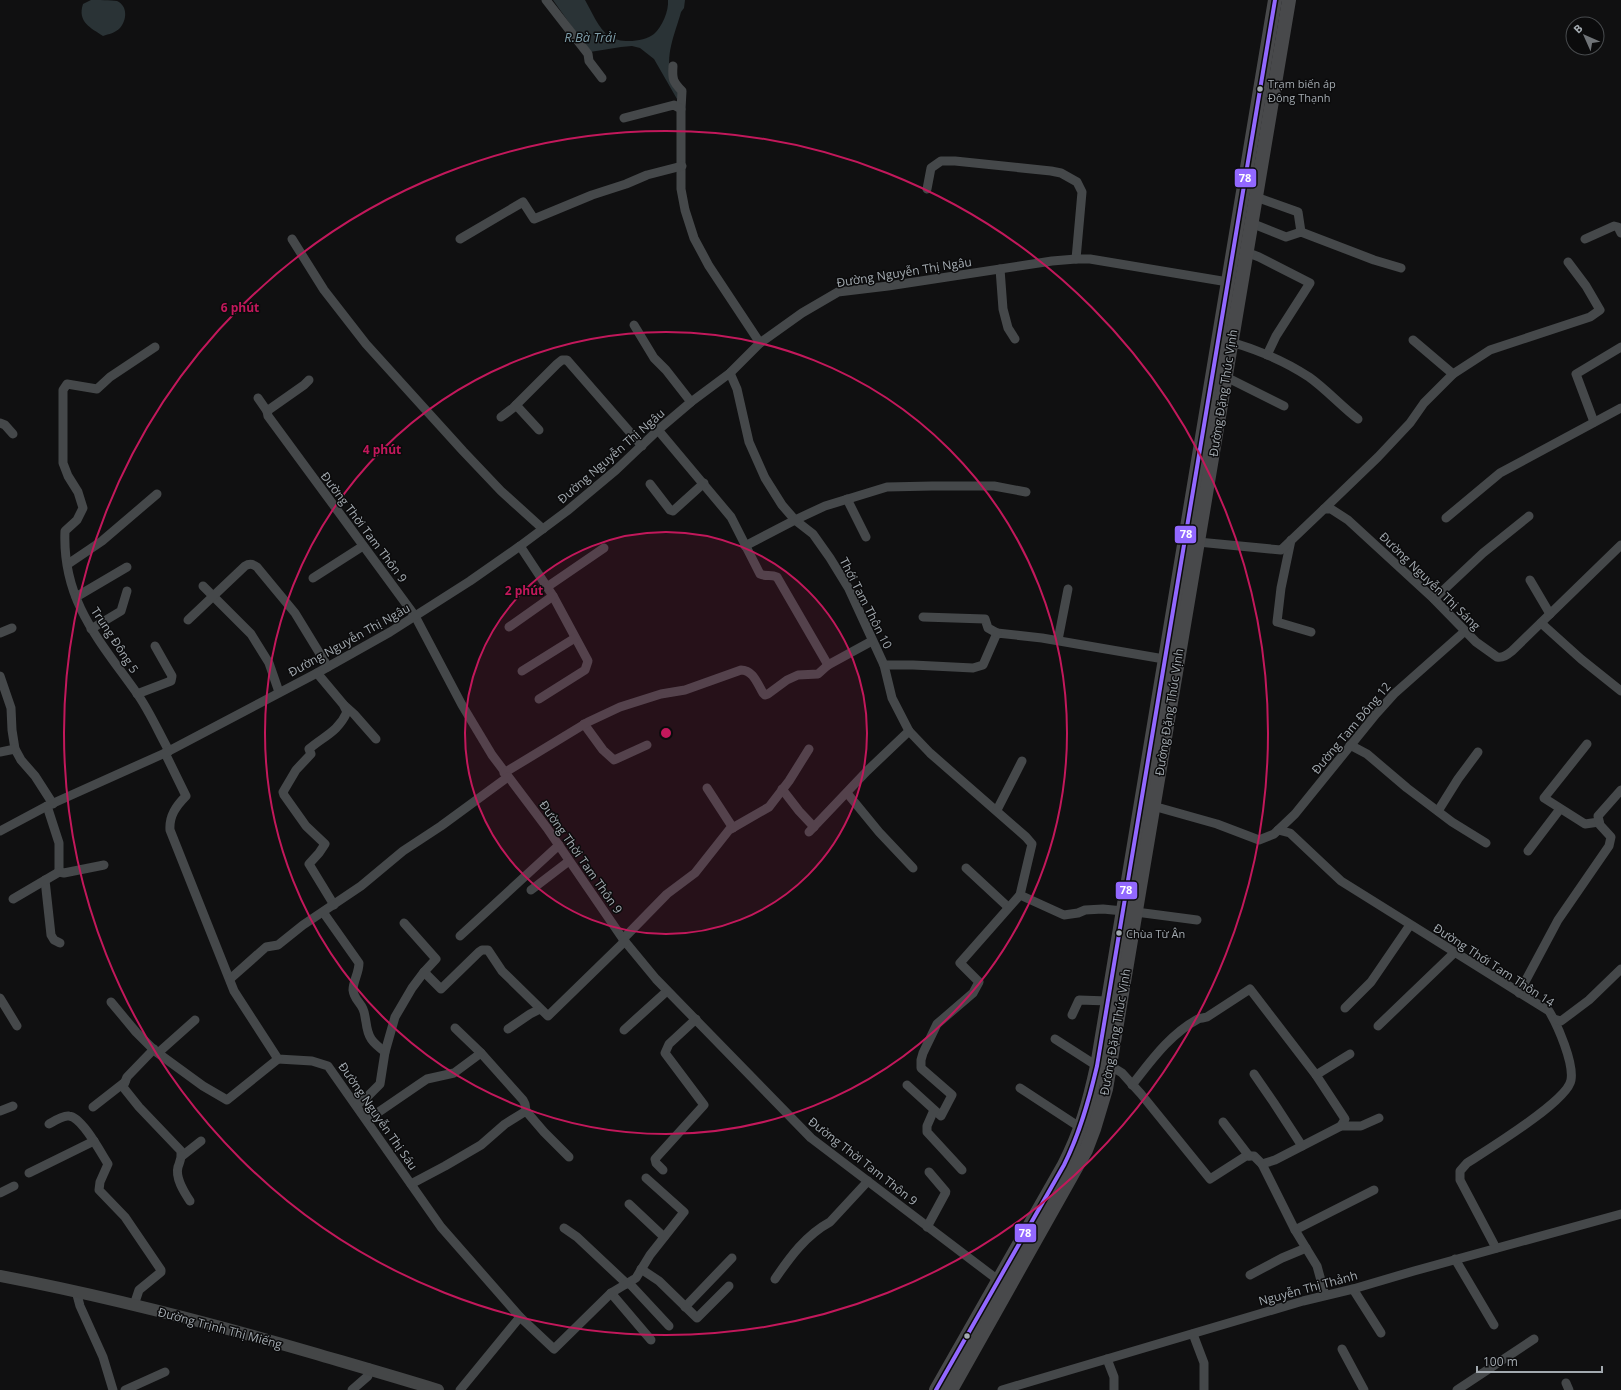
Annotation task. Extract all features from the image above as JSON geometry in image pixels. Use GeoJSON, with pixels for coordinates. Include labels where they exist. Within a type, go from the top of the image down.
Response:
{"type":"FeatureCollection","features":[{"type":"Feature","properties":{"kind":"main road","name":"Đường Đặng Thúc Vịnh"},"geometry":{"type":"LineString","coordinates":[[936,1390],[1064,1165],[1081,1128],[1090,1100],[1104,1066],[1129,911],[1164,658],[1234,283],[1275,0]]}},
{"type":"Feature","properties":{"kind":"main road","name":"Đường Đặng Thúc Vịnh"},"geometry":{"type":"LineString","coordinates":[[951,1390],[1086,1150],[1101,1109],[1108,1001],[1153,806],[1226,377],[1231,342],[1234,283],[1246,252],[1289,0]]}},
{"type":"Feature","properties":{"kind":"main road","name":"Đường Trịnh Thị Miếng"},"geometry":{"type":"LineString","coordinates":[[0,1276],[76,1291],[247,1334],[370,1368],[438,1390]]}},
{"type":"Feature","properties":{"kind":"street"},"geometry":{"type":"LineString","coordinates":[[546,0],[588,54],[589,61],[602,78]]}},
{"type":"Feature","properties":{"kind":"street"},"geometry":{"type":"LineString","coordinates":[[673,66],[672,77],[682,91],[681,189],[685,210],[694,238],[709,266],[760,343]]}},
{"type":"Feature","properties":{"kind":"street"},"geometry":{"type":"LineString","coordinates":[[624,118],[674,105],[681,109]]}},
{"type":"Feature","properties":{"kind":"street"},"geometry":{"type":"LineString","coordinates":[[927,189],[931,168],[941,161],[955,161],[1051,171],[1071,178],[1077,182],[1082,192],[1076,258]]}},
{"type":"Feature","properties":{"kind":"street"},"geometry":{"type":"LineString","coordinates":[[460,239],[523,202],[534,219],[592,195],[626,184],[647,175],[682,166]]}},
{"type":"Feature","properties":{"kind":"street"},"geometry":{"type":"LineString","coordinates":[[1256,197],[1298,212],[1302,232]]}},
{"type":"Feature","properties":{"kind":"street"},"geometry":{"type":"LineString","coordinates":[[1251,223],[1286,237],[1302,232],[1374,260],[1401,268]]}},
{"type":"Feature","properties":{"kind":"street"},"geometry":{"type":"LineString","coordinates":[[1585,238],[1616,226],[1621,233]]}},
{"type":"Feature","properties":{"kind":"street"},"geometry":{"type":"LineString","coordinates":[[292,239],[324,290],[366,344],[463,451],[502,491],[543,529]]}},
{"type":"Feature","properties":{"kind":"street"},"geometry":{"type":"LineString","coordinates":[[1246,252],[1310,283],[1276,336],[1267,356]]}},
{"type":"Feature","properties":{"kind":"street","name":"Đường Nguyễn Thị Ngâu"},"geometry":{"type":"LineString","coordinates":[[0,831],[50,805],[167,752],[317,673],[470,582],[543,529],[616,470],[658,430],[691,402],[730,373],[760,343],[802,313],[838,292],[888,286],[1052,260],[1076,258],[1090,259],[1234,283]]}},
{"type":"Feature","properties":{"kind":"street"},"geometry":{"type":"LineString","coordinates":[[1198,542],[1281,550],[1378,458],[1410,423],[1424,403],[1453,374],[1490,350],[1590,317],[1600,310],[1586,286],[1568,262]]}},
{"type":"Feature","properties":{"kind":"street"},"geometry":{"type":"LineString","coordinates":[[1000,269],[1003,309],[1008,328],[1015,339]]}},
{"type":"Feature","properties":{"kind":"street"},"geometry":{"type":"LineString","coordinates":[[634,325],[654,358],[666,370],[691,402]]}},
{"type":"Feature","properties":{"kind":"street"},"geometry":{"type":"LineString","coordinates":[[1413,340],[1453,374]]}},
{"type":"Feature","properties":{"kind":"street"},"geometry":{"type":"LineString","coordinates":[[1231,342],[1284,363],[1309,378],[1358,419]]}},
{"type":"Feature","properties":{"kind":"street","name":"Trung Đông 5"},"geometry":{"type":"LineString","coordinates":[[155,347],[110,377],[97,389],[67,384],[64,386],[62,422],[63,463],[68,476],[78,492],[83,508],[77,520],[66,531],[65,548],[71,587],[91,629],[137,694],[167,752]]}},
{"type":"Feature","properties":{"kind":"street"},"geometry":{"type":"LineString","coordinates":[[1594,422],[1576,374],[1621,347]]}},
{"type":"Feature","properties":{"kind":"street"},"geometry":{"type":"LineString","coordinates":[[501,417],[516,405],[557,364],[562,360],[567,360],[642,446]]}},
{"type":"Feature","properties":{"kind":"street","name":"Thới Tam Thôn 10"},"geometry":{"type":"LineString","coordinates":[[730,373],[737,389],[749,442],[765,478],[782,505],[795,520],[813,534],[830,558],[849,589],[884,666],[913,665],[973,668],[983,666],[997,632]]}},
{"type":"Feature","properties":{"kind":"street"},"geometry":{"type":"LineString","coordinates":[[1226,377],[1284,406]]}},
{"type":"Feature","properties":{"kind":"street"},"geometry":{"type":"LineString","coordinates":[[267,410],[309,380]]}},
{"type":"Feature","properties":{"kind":"street","name":"Đường Thời Tam Thôn 9"},"geometry":{"type":"LineString","coordinates":[[258,398],[267,410],[268,416],[274,427],[415,616],[462,705],[492,755],[559,845],[624,940],[667,990],[811,1138],[998,1280]]}},
{"type":"Feature","properties":{"kind":"street"},"geometry":{"type":"LineString","coordinates":[[516,405],[539,430]]}},
{"type":"Feature","properties":{"kind":"street"},"geometry":{"type":"LineString","coordinates":[[1446,518],[1500,473],[1621,408]]}},
{"type":"Feature","properties":{"kind":"street"},"geometry":{"type":"LineString","coordinates":[[0,423],[5,425],[13,434]]}},
{"type":"Feature","properties":{"kind":"street"},"geometry":{"type":"LineString","coordinates":[[658,430],[731,517],[760,574],[764,576],[773,575],[777,577],[828,665]]}},
{"type":"Feature","properties":{"kind":"street"},"geometry":{"type":"LineString","coordinates":[[650,484],[670,510],[673,511],[704,483]]}},
{"type":"Feature","properties":{"kind":"street"},"geometry":{"type":"LineString","coordinates":[[745,546],[825,506],[886,487],[994,486],[1026,492]]}},
{"type":"Feature","properties":{"kind":"street"},"geometry":{"type":"LineString","coordinates":[[68,564],[102,541],[157,494]]}},
{"type":"Feature","properties":{"kind":"street"},"geometry":{"type":"LineString","coordinates":[[847,499],[866,537]]}},
{"type":"Feature","properties":{"kind":"street","name":"Đường Nguyễn Thị Sáng"},"geometry":{"type":"LineString","coordinates":[[1324,509],[1331,509],[1348,520],[1434,599],[1476,642],[1500,658],[1512,651],[1621,545]]}},
{"type":"Feature","properties":{"kind":"street"},"geometry":{"type":"LineString","coordinates":[[1434,599],[1483,553],[1529,516]]}},
{"type":"Feature","properties":{"kind":"street"},"geometry":{"type":"LineString","coordinates":[[1291,540],[1281,588],[1277,622],[1311,632]]}},
{"type":"Feature","properties":{"kind":"street"},"geometry":{"type":"LineString","coordinates":[[313,578],[363,546]]}},
{"type":"Feature","properties":{"kind":"street"},"geometry":{"type":"LineString","coordinates":[[520,546],[553,596],[588,660],[585,670],[539,699]]}},
{"type":"Feature","properties":{"kind":"street"},"geometry":{"type":"LineString","coordinates":[[547,587],[604,548]]}},
{"type":"Feature","properties":{"kind":"street"},"geometry":{"type":"LineString","coordinates":[[188,620],[245,566],[253,564],[295,613],[328,667]]}},
{"type":"Feature","properties":{"kind":"street"},"geometry":{"type":"LineString","coordinates":[[76,597],[127,567]]}},
{"type":"Feature","properties":{"kind":"street"},"geometry":{"type":"LineString","coordinates":[[1530,580],[1550,614]]}},
{"type":"Feature","properties":{"kind":"street"},"geometry":{"type":"LineString","coordinates":[[203,586],[251,634],[269,663],[280,692]]}},
{"type":"Feature","properties":{"kind":"street"},"geometry":{"type":"LineString","coordinates":[[1058,640],[1068,589]]}},
{"type":"Feature","properties":{"kind":"street"},"geometry":{"type":"LineString","coordinates":[[91,629],[121,611],[127,591]]}},
{"type":"Feature","properties":{"kind":"street"},"geometry":{"type":"LineString","coordinates":[[509,627],[553,596]]}},
{"type":"Feature","properties":{"kind":"street"},"geometry":{"type":"LineString","coordinates":[[923,617],[985,619],[988,628],[997,632],[1058,640],[1164,658]]}},
{"type":"Feature","properties":{"kind":"street"},"geometry":{"type":"LineString","coordinates":[[1541,623],[1621,692]]}},
{"type":"Feature","properties":{"kind":"street"},"geometry":{"type":"LineString","coordinates":[[0,633],[12,628]]}},
{"type":"Feature","properties":{"kind":"street","name":"Đường Tam Đông 12"},"geometry":{"type":"LineString","coordinates":[[1153,806],[1217,824],[1259,840],[1274,834],[1295,814],[1350,745],[1394,694],[1465,631]]}},
{"type":"Feature","properties":{"kind":"street"},"geometry":{"type":"LineString","coordinates":[[522,671],[575,638]]}},
{"type":"Feature","properties":{"kind":"street"},"geometry":{"type":"LineString","coordinates":[[230,979],[266,947],[278,945],[303,925],[361,886],[402,851],[441,826],[506,775],[584,724],[620,707],[661,694],[685,690],[741,670],[751,672],[765,695],[798,674],[818,674],[828,665],[872,641]]}},
{"type":"Feature","properties":{"kind":"street"},"geometry":{"type":"LineString","coordinates":[[137,694],[171,681],[172,676],[155,646]]}},
{"type":"Feature","properties":{"kind":"street"},"geometry":{"type":"LineString","coordinates":[[884,666],[892,698],[909,731],[930,753],[997,810],[1032,844],[1020,895],[960,963],[979,982],[973,993],[937,1024],[923,1052],[921,1068],[952,1095],[941,1116],[907,1085]]}},
{"type":"Feature","properties":{"kind":"street"},"geometry":{"type":"LineString","coordinates":[[317,673],[343,704],[376,739]]}},
{"type":"Feature","properties":{"kind":"street"},"geometry":{"type":"LineString","coordinates":[[0,676],[11,708],[15,749],[21,760],[35,776],[50,805],[59,843],[59,872]]}},
{"type":"Feature","properties":{"kind":"street"},"geometry":{"type":"LineString","coordinates":[[334,905],[309,864],[325,844],[306,826],[283,792],[296,770],[310,754],[309,749],[342,723],[347,712],[343,704]]}},
{"type":"Feature","properties":{"kind":"street"},"geometry":{"type":"LineString","coordinates":[[584,724],[603,750],[614,760],[647,745]]}},
{"type":"Feature","properties":{"kind":"street"},"geometry":{"type":"LineString","coordinates":[[782,789],[811,830],[909,731]]}},
{"type":"Feature","properties":{"kind":"street"},"geometry":{"type":"LineString","coordinates":[[1587,744],[1544,798],[1585,824],[1599,822]]}},
{"type":"Feature","properties":{"kind":"street"},"geometry":{"type":"LineString","coordinates":[[1350,745],[1367,754],[1407,788],[1486,843]]}},
{"type":"Feature","properties":{"kind":"street"},"geometry":{"type":"LineString","coordinates":[[0,752],[15,749]]}},
{"type":"Feature","properties":{"kind":"street"},"geometry":{"type":"LineString","coordinates":[[424,972],[441,989],[478,952],[488,950],[502,971],[540,1010],[548,1016],[624,940],[667,894],[695,873],[729,830],[769,807],[808,749]]}},
{"type":"Feature","properties":{"kind":"street"},"geometry":{"type":"LineString","coordinates":[[111,1002],[136,1032],[156,1051],[203,1086],[227,1100],[278,1059],[234,991],[170,830],[170,821],[177,805],[186,796],[167,752]]}},
{"type":"Feature","properties":{"kind":"street"},"geometry":{"type":"LineString","coordinates":[[1438,811],[1458,779],[1478,752]]}},
{"type":"Feature","properties":{"kind":"street"},"geometry":{"type":"LineString","coordinates":[[997,810],[1022,761]]}},
{"type":"Feature","properties":{"kind":"street"},"geometry":{"type":"LineString","coordinates":[[707,788],[733,828]]}},
{"type":"Feature","properties":{"kind":"street"},"geometry":{"type":"LineString","coordinates":[[1519,993],[1558,920],[1609,846],[1611,837],[1600,825],[1598,816],[1621,790]]}},
{"type":"Feature","properties":{"kind":"street"},"geometry":{"type":"LineString","coordinates":[[847,793],[879,832],[913,868]]}},
{"type":"Feature","properties":{"kind":"street"},"geometry":{"type":"LineString","coordinates":[[1528,850],[1560,809]]}},
{"type":"Feature","properties":{"kind":"street","name":"Đường Thới Tam Thôn 14"},"geometry":{"type":"LineString","coordinates":[[1278,830],[1290,833],[1341,882],[1548,1011],[1554,1019],[1569,1056],[1572,1079],[1569,1088],[1537,1116],[1467,1163],[1460,1171],[1460,1180],[1496,1248]]}},
{"type":"Feature","properties":{"kind":"street"},"geometry":{"type":"LineString","coordinates":[[460,936],[559,845]]}},
{"type":"Feature","properties":{"kind":"street"},"geometry":{"type":"LineString","coordinates":[[531,890],[569,861]]}},
{"type":"Feature","properties":{"kind":"street"},"geometry":{"type":"LineString","coordinates":[[13,900],[59,872],[64,873],[104,866]]}},
{"type":"Feature","properties":{"kind":"street"},"geometry":{"type":"LineString","coordinates":[[966,868],[1008,907]]}},
{"type":"Feature","properties":{"kind":"street"},"geometry":{"type":"LineString","coordinates":[[45,880],[51,935],[54,940],[60,944]]}},
{"type":"Feature","properties":{"kind":"street"},"geometry":{"type":"LineString","coordinates":[[1020,895],[1064,915],[1078,913],[1085,910],[1103,909],[1197,920]]}},
{"type":"Feature","properties":{"kind":"street"},"geometry":{"type":"LineString","coordinates":[[323,912],[358,963],[358,970],[354,981],[354,993],[356,1000],[364,1012],[369,1036],[375,1044],[385,1052]]}},
{"type":"Feature","properties":{"kind":"street"},"geometry":{"type":"LineString","coordinates":[[357,1105],[368,1097],[380,1084],[385,1052],[395,1017],[405,999],[424,972],[436,959],[404,923]]}},
{"type":"Feature","properties":{"kind":"street"},"geometry":{"type":"LineString","coordinates":[[1345,1008],[1371,982],[1410,925]]}},
{"type":"Feature","properties":{"kind":"street"},"geometry":{"type":"LineString","coordinates":[[1378,1026],[1454,953]]}},
{"type":"Feature","properties":{"kind":"street"},"geometry":{"type":"LineString","coordinates":[[1554,1019],[1561,1021],[1589,1000],[1621,970]]}},
{"type":"Feature","properties":{"kind":"street"},"geometry":{"type":"LineString","coordinates":[[1132,1085],[1162,1047],[1186,1027],[1199,1018],[1206,1017],[1250,989],[1316,1075],[1345,1119],[1341,1126]]}},
{"type":"Feature","properties":{"kind":"street"},"geometry":{"type":"LineString","coordinates":[[624,1030],[667,990]]}},
{"type":"Feature","properties":{"kind":"street"},"geometry":{"type":"LineString","coordinates":[[0,998],[16,1026]]}},
{"type":"Feature","properties":{"kind":"street"},"geometry":{"type":"LineString","coordinates":[[1072,1015],[1080,1000],[1108,1001]]}},
{"type":"Feature","properties":{"kind":"street"},"geometry":{"type":"LineString","coordinates":[[508,1029],[530,1014],[540,1010]]}},
{"type":"Feature","properties":{"kind":"street"},"geometry":{"type":"LineString","coordinates":[[663,1170],[656,1163],[655,1159],[704,1105],[666,1053],[668,1044],[696,1019]]}},
{"type":"Feature","properties":{"kind":"street"},"geometry":{"type":"LineString","coordinates":[[182,1156],[181,1151],[123,1087],[127,1077],[156,1051],[195,1020]]}},
{"type":"Feature","properties":{"kind":"street"},"geometry":{"type":"LineString","coordinates":[[455,1028],[481,1053],[523,1100],[526,1111],[569,1157]]}},
{"type":"Feature","properties":{"kind":"street"},"geometry":{"type":"LineString","coordinates":[[1054,1039],[1104,1066],[1122,1073],[1210,1179],[1246,1156],[1254,1156],[1262,1164],[1295,1230],[1317,1266],[1325,1295]]}},
{"type":"Feature","properties":{"kind":"street"},"geometry":{"type":"LineString","coordinates":[[367,1120],[427,1079],[454,1073],[481,1053]]}},
{"type":"Feature","properties":{"kind":"street"},"geometry":{"type":"LineString","coordinates":[[1316,1075],[1350,1054]]}},
{"type":"Feature","properties":{"kind":"street","name":"Đường Nguyễn Thị Sáu"},"geometry":{"type":"LineString","coordinates":[[278,1059],[312,1061],[328,1066],[357,1105],[442,1228],[520,1317],[554,1349],[611,1293]]}},
{"type":"Feature","properties":{"kind":"street"},"geometry":{"type":"LineString","coordinates":[[1254,1074],[1302,1146]]}},
{"type":"Feature","properties":{"kind":"street"},"geometry":{"type":"LineString","coordinates":[[92,1107],[125,1082]]}},
{"type":"Feature","properties":{"kind":"street"},"geometry":{"type":"LineString","coordinates":[[1020,1088],[1081,1128]]}},
{"type":"Feature","properties":{"kind":"street"},"geometry":{"type":"LineString","coordinates":[[0,1111],[13,1106]]}},
{"type":"Feature","properties":{"kind":"street"},"geometry":{"type":"LineString","coordinates":[[934,1110],[927,1126],[927,1132],[962,1170]]}},
{"type":"Feature","properties":{"kind":"street"},"geometry":{"type":"LineString","coordinates":[[411,1184],[480,1145],[506,1124],[526,1111]]}},
{"type":"Feature","properties":{"kind":"street"},"geometry":{"type":"LineString","coordinates":[[49,1124],[67,1115],[71,1116],[80,1123],[94,1141],[108,1164],[100,1182],[99,1190],[124,1217],[161,1270],[157,1276],[139,1290],[134,1306]]}},
{"type":"Feature","properties":{"kind":"street"},"geometry":{"type":"LineString","coordinates":[[1262,1164],[1275,1160],[1341,1126],[1361,1126],[1379,1118]]}},
{"type":"Feature","properties":{"kind":"street"},"geometry":{"type":"LineString","coordinates":[[1223,1122],[1249,1156]]}},
{"type":"Feature","properties":{"kind":"street"},"geometry":{"type":"LineString","coordinates":[[190,1201],[178,1176],[177,1168],[182,1156],[201,1140]]}},
{"type":"Feature","properties":{"kind":"street"},"geometry":{"type":"LineString","coordinates":[[29,1173],[94,1141]]}},
{"type":"Feature","properties":{"kind":"street"},"geometry":{"type":"LineString","coordinates":[[928,1172],[946,1192],[928,1227]]}},
{"type":"Feature","properties":{"kind":"street"},"geometry":{"type":"LineString","coordinates":[[646,1178],[684,1212],[664,1237],[636,1278],[611,1293],[651,1340]]}},
{"type":"Feature","properties":{"kind":"street"},"geometry":{"type":"LineString","coordinates":[[775,1279],[796,1250],[823,1226],[830,1222],[868,1181]]}},
{"type":"Feature","properties":{"kind":"street"},"geometry":{"type":"LineString","coordinates":[[0,1193],[14,1186]]}},
{"type":"Feature","properties":{"kind":"street"},"geometry":{"type":"LineString","coordinates":[[1295,1230],[1374,1190]]}},
{"type":"Feature","properties":{"kind":"street"},"geometry":{"type":"LineString","coordinates":[[629,1204],[664,1237]]}},
{"type":"Feature","properties":{"kind":"street","name":"Nguyễn Thị Thảnh"},"geometry":{"type":"LineString","coordinates":[[1002,1390],[1325,1295],[1353,1289],[1455,1259],[1621,1214]]}},
{"type":"Feature","properties":{"kind":"street"},"geometry":{"type":"LineString","coordinates":[[564,1228],[577,1237],[628,1284],[669,1326]]}},
{"type":"Feature","properties":{"kind":"street"},"geometry":{"type":"LineString","coordinates":[[1250,1274],[1306,1248]]}},
{"type":"Feature","properties":{"kind":"street"},"geometry":{"type":"LineString","coordinates":[[685,1307],[732,1258]]}},
{"type":"Feature","properties":{"kind":"street"},"geometry":{"type":"LineString","coordinates":[[1455,1259],[1494,1325]]}},
{"type":"Feature","properties":{"kind":"street"},"geometry":{"type":"LineString","coordinates":[[641,1269],[659,1281],[697,1318],[728,1286]]}},
{"type":"Feature","properties":{"kind":"street"},"geometry":{"type":"LineString","coordinates":[[1353,1289],[1381,1333]]}},
{"type":"Feature","properties":{"kind":"street"},"geometry":{"type":"LineString","coordinates":[[76,1291],[80,1306],[103,1357],[113,1390]]}},
{"type":"Feature","properties":{"kind":"street"},"geometry":{"type":"LineString","coordinates":[[460,1390],[520,1317]]}},
{"type":"Feature","properties":{"kind":"street"},"geometry":{"type":"LineString","coordinates":[[1193,1334],[1204,1363],[1204,1390]]}},
{"type":"Feature","properties":{"kind":"street"},"geometry":{"type":"LineString","coordinates":[[1458,1390],[1534,1339]]}},
{"type":"Feature","properties":{"kind":"street"},"geometry":{"type":"LineString","coordinates":[[1342,1348],[1364,1390]]}},
{"type":"Feature","properties":{"kind":"street"},"geometry":{"type":"LineString","coordinates":[[1107,1359],[1114,1377],[1114,1390]]}},
{"type":"Feature","properties":{"kind":"street"},"geometry":{"type":"LineString","coordinates":[[352,1390],[368,1376],[370,1368]]}},
{"type":"Feature","properties":{"kind":"street"},"geometry":{"type":"LineString","coordinates":[[125,1390],[164,1372]]}},
{"type":"Feature","properties":{"kind":"water"},"geometry":{"type":"Polygon","coordinates":[[[91,0],[117,1],[121,3],[125,10],[125,17],[120,28],[103,36],[86,24],[82,15],[83,4],[91,0]]]}},
{"type":"Feature","properties":{"kind":"water","name":"R.Bà Trải"},"geometry":{"type":"Polygon","coordinates":[[[553,0],[585,0],[598,24],[605,33],[614,39],[632,41],[650,37],[657,31],[666,14],[668,0],[685,0],[684,8],[681,12],[673,37],[669,62],[674,84],[681,92],[677,99],[654,59],[640,48],[632,46],[590,52],[553,0]]]}},
{"type":"Feature","properties":{"kind":"transit line","name":"78"},"geometry":{"type":"LineString","coordinates":[[936,1390],[1064,1165],[1079,1129],[1094,1079],[1275,0]]}},
{"type":"Feature","properties":{"kind":"place","name":"Trạm biến áp Đông Thạnh"},"geometry":{"type":"Point","coordinates":[1260,89]}},
{"type":"Feature","properties":{"kind":"place","name":"Chùa Từ Ân"},"geometry":{"type":"Point","coordinates":[1119,933]}}]}
